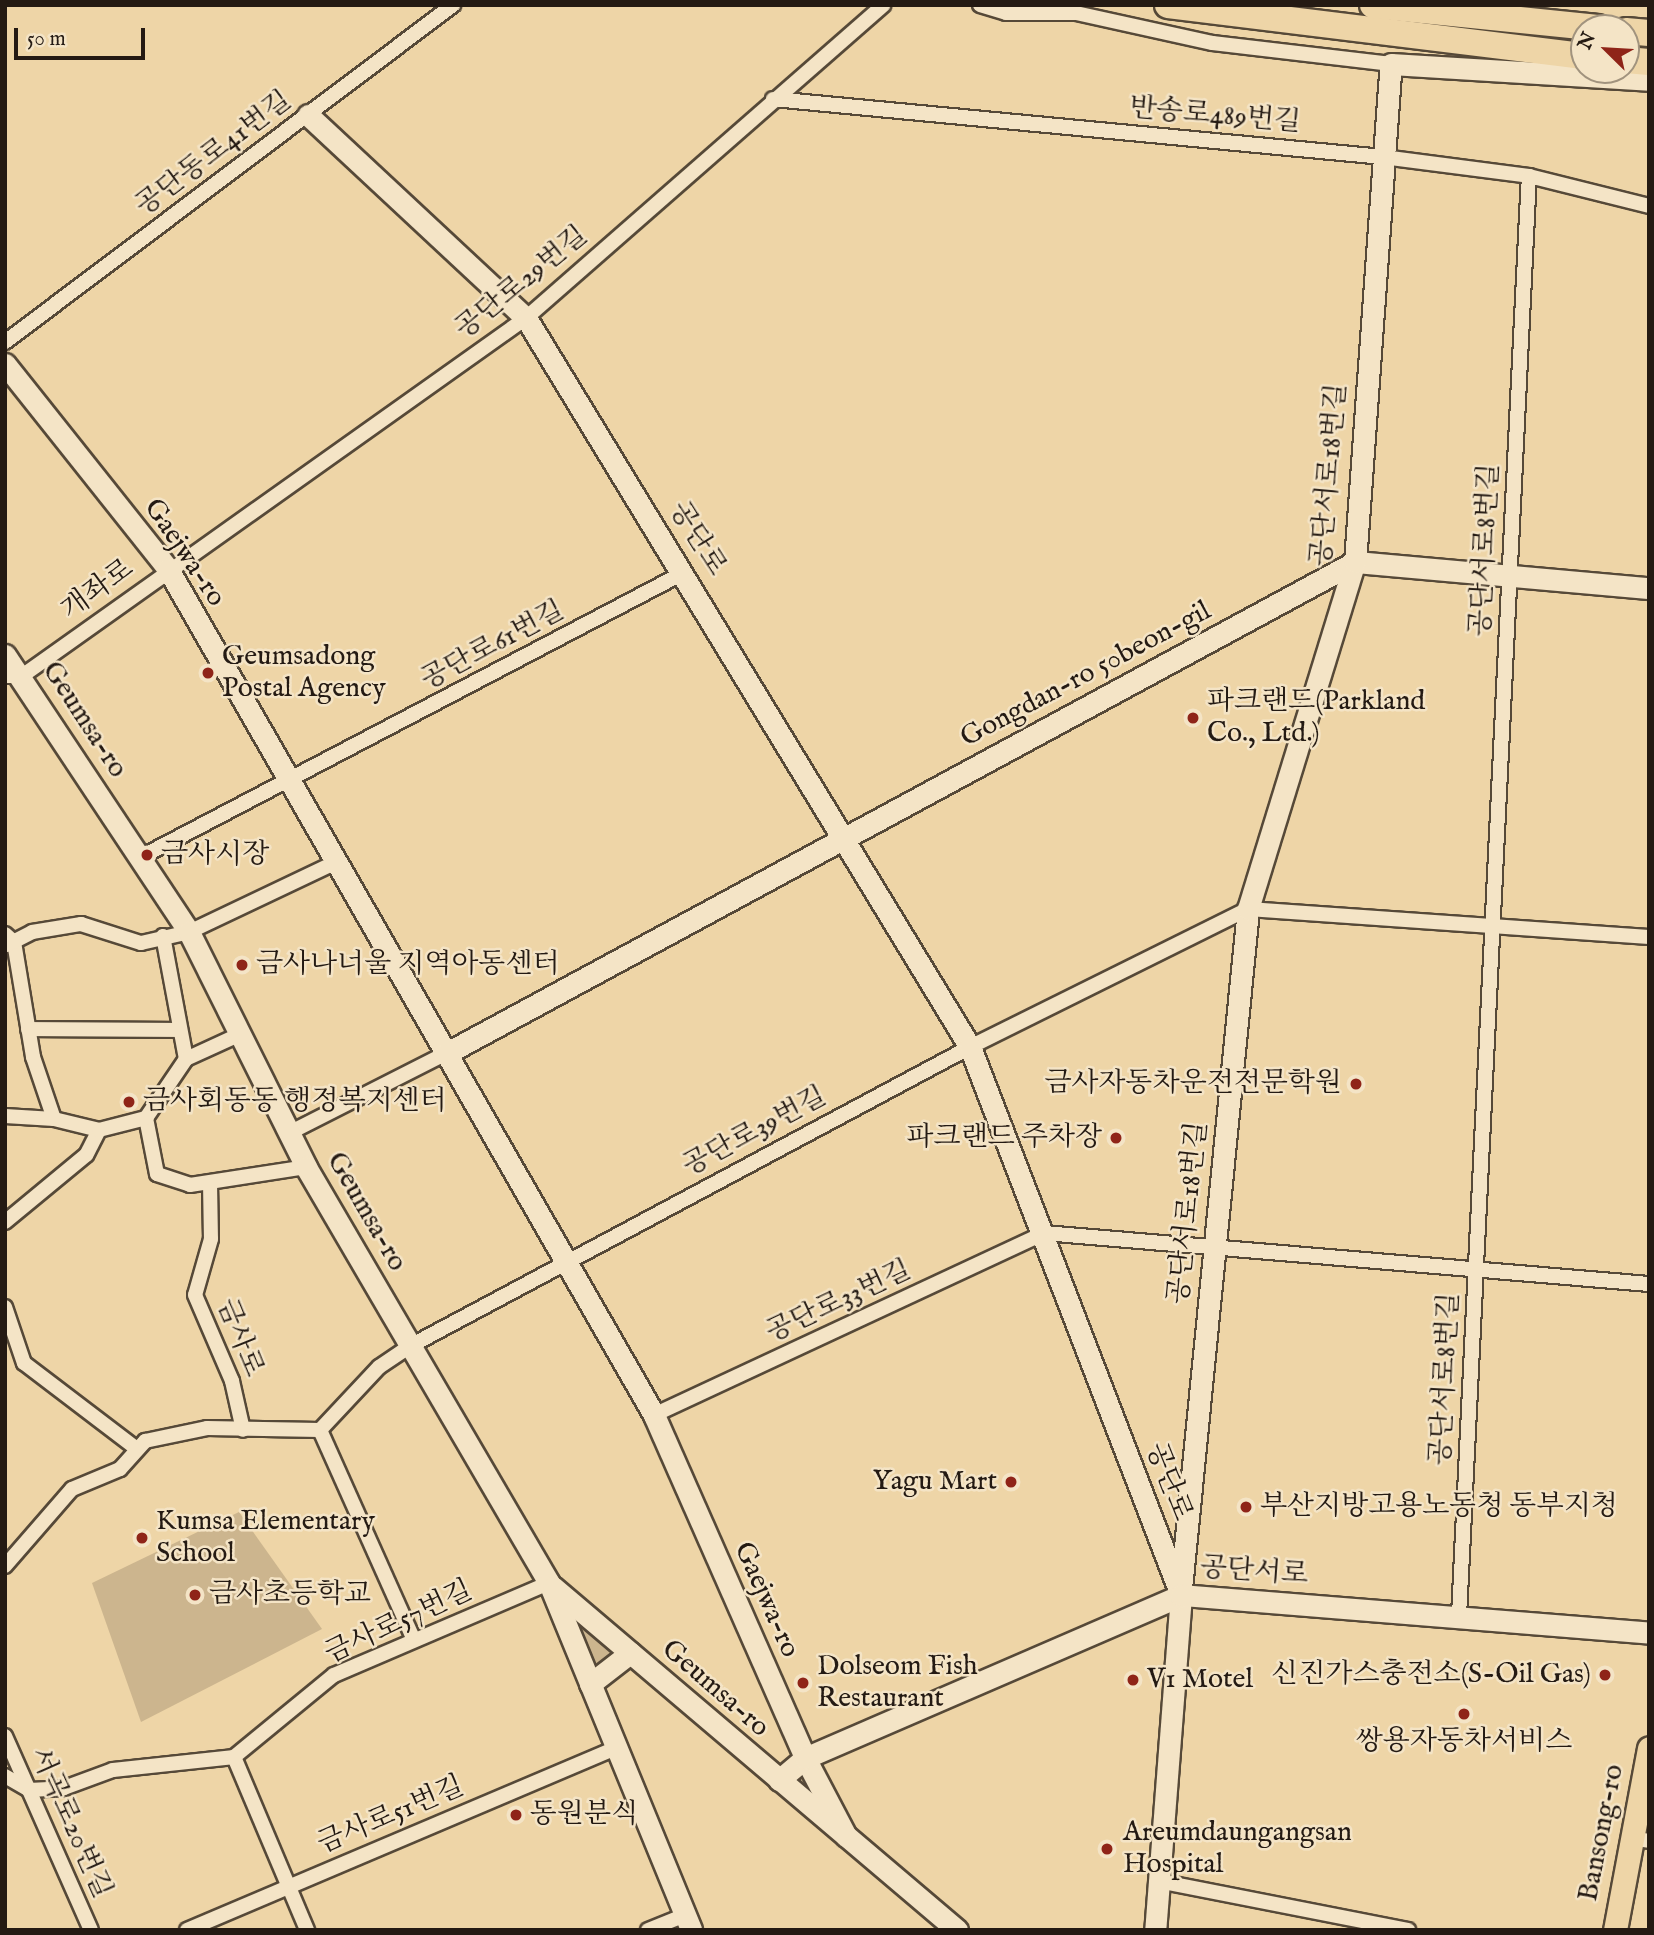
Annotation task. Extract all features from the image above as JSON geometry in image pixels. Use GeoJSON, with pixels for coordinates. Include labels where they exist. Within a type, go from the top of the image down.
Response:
{"type":"FeatureCollection","features":[{"type":"Feature","properties":{"kind":"highway"},"geometry":{"type":"LineString","coordinates":[[1168,5],[1220,14],[1570,54]]}},
{"type":"Feature","properties":{"kind":"highway"},"geometry":{"type":"LineString","coordinates":[[1373,5],[1570,25]]}},
{"type":"Feature","properties":{"kind":"main road","name":"Bansong-ro"},"geometry":{"type":"LineString","coordinates":[[1615,1930],[1640,1839],[1649,1748]]}},
{"type":"Feature","properties":{"kind":"street","name":"공단동로41번길"},"geometry":{"type":"LineString","coordinates":[[5,342],[453,5]]}},
{"type":"Feature","properties":{"kind":"street","name":"공단로29번길"},"geometry":{"type":"LineString","coordinates":[[169,569],[526,318],[883,5]]}},
{"type":"Feature","properties":{"kind":"street"},"geometry":{"type":"LineString","coordinates":[[980,5],[1006,13],[1076,13],[1213,43],[1391,64],[1649,80]]}},
{"type":"Feature","properties":{"kind":"street","name":"공단서로18번길"},"geometry":{"type":"LineString","coordinates":[[1181,1595],[1248,909],[1355,562],[1391,64]]}},
{"type":"Feature","properties":{"kind":"street","name":"반송로489번길"},"geometry":{"type":"LineString","coordinates":[[773,99],[1383,157],[1529,176],[1649,206]]}},
{"type":"Feature","properties":{"kind":"street","name":"공단로"},"geometry":{"type":"LineString","coordinates":[[308,115],[526,318],[685,572],[970,1047],[1044,1233],[1181,1595],[1155,1930]]}},
{"type":"Feature","properties":{"kind":"street","name":"공단서로8번길"},"geometry":{"type":"LineString","coordinates":[[1459,1616],[1529,176]]}},
{"type":"Feature","properties":{"kind":"street","name":"Gaejwa-ro"},"geometry":{"type":"LineString","coordinates":[[5,363],[169,569],[287,783],[654,1415],[804,1758],[846,1836],[957,1930]]}},
{"type":"Feature","properties":{"kind":"street"},"geometry":{"type":"LineString","coordinates":[[1355,562],[1649,588]]}},
{"type":"Feature","properties":{"kind":"street","name":"Gongdan-ro 50beon-gil"},"geometry":{"type":"LineString","coordinates":[[445,1054],[1355,562]]}},
{"type":"Feature","properties":{"kind":"street","name":"개좌로"},"geometry":{"type":"LineString","coordinates":[[14,676],[169,569]]}},
{"type":"Feature","properties":{"kind":"street","name":"공단로61번길"},"geometry":{"type":"LineString","coordinates":[[287,783],[685,572]]}},
{"type":"Feature","properties":{"kind":"street","name":"Geumsa-ro"},"geometry":{"type":"LineString","coordinates":[[5,655],[14,676],[141,857],[189,932],[236,1036],[306,1167],[549,1583],[688,1922]]}},
{"type":"Feature","properties":{"kind":"street"},"geometry":{"type":"LineString","coordinates":[[141,857],[287,783]]}},
{"type":"Feature","properties":{"kind":"street"},"geometry":{"type":"LineString","coordinates":[[54,1119],[28,1029],[8,940],[32,932],[81,924],[141,943],[189,932],[334,863]]}},
{"type":"Feature","properties":{"kind":"street"},"geometry":{"type":"LineString","coordinates":[[970,1047],[1248,909],[1649,937]]}},
{"type":"Feature","properties":{"kind":"street"},"geometry":{"type":"LineString","coordinates":[[163,936],[178,1030],[186,1059]]}},
{"type":"Feature","properties":{"kind":"street"},"geometry":{"type":"LineString","coordinates":[[28,1029],[178,1030]]}},
{"type":"Feature","properties":{"kind":"street"},"geometry":{"type":"LineString","coordinates":[[5,1116],[54,1119],[99,1130],[146,1118],[186,1059],[236,1036]]}},
{"type":"Feature","properties":{"kind":"street","name":"공단로39번길"},"geometry":{"type":"LineString","coordinates":[[563,1261],[970,1047]]}},
{"type":"Feature","properties":{"kind":"street"},"geometry":{"type":"LineString","coordinates":[[289,1133],[445,1054]]}},
{"type":"Feature","properties":{"kind":"street"},"geometry":{"type":"LineString","coordinates":[[146,1118],[157,1174],[190,1185],[306,1167]]}},
{"type":"Feature","properties":{"kind":"street"},"geometry":{"type":"LineString","coordinates":[[5,1222],[86,1155],[99,1130]]}},
{"type":"Feature","properties":{"kind":"street","name":"금사로"},"geometry":{"type":"LineString","coordinates":[[210,1183],[211,1239],[195,1295],[232,1381],[243,1430]]}},
{"type":"Feature","properties":{"kind":"street"},"geometry":{"type":"LineString","coordinates":[[1044,1233],[1213,1247]]}},
{"type":"Feature","properties":{"kind":"street","name":"공단로33번길"},"geometry":{"type":"LineString","coordinates":[[654,1415],[1044,1233]]}},
{"type":"Feature","properties":{"kind":"street","name":"공단서로8번길"},"geometry":{"type":"LineString","coordinates":[[1213,1247],[1649,1284]]}},
{"type":"Feature","properties":{"kind":"street"},"geometry":{"type":"LineString","coordinates":[[5,1566],[72,1489],[120,1469],[137,1449],[173,1431],[320,1430],[379,1367],[412,1345],[563,1261]]}},
{"type":"Feature","properties":{"kind":"street"},"geometry":{"type":"LineString","coordinates":[[5,1307],[11,1337],[24,1363],[137,1449]]}},
{"type":"Feature","properties":{"kind":"street"},"geometry":{"type":"LineString","coordinates":[[320,1430],[413,1638]]}},
{"type":"Feature","properties":{"kind":"street","name":"Geumsa-ro"},"geometry":{"type":"LineString","coordinates":[[549,1583],[846,1836]]}},
{"type":"Feature","properties":{"kind":"street","name":"금사로57번길"},"geometry":{"type":"LineString","coordinates":[[234,1757],[334,1675],[413,1638],[549,1583]]}},
{"type":"Feature","properties":{"kind":"street","name":"공단서로"},"geometry":{"type":"LineString","coordinates":[[779,1780],[804,1758],[1181,1595],[1649,1633]]}},
{"type":"Feature","properties":{"kind":"street"},"geometry":{"type":"LineString","coordinates":[[590,1684],[630,1653]]}},
{"type":"Feature","properties":{"kind":"street","name":"서곡로20번길"},"geometry":{"type":"LineString","coordinates":[[5,1736],[91,1930]]}},
{"type":"Feature","properties":{"kind":"street","name":"금사로51번길"},"geometry":{"type":"LineString","coordinates":[[187,1930],[615,1748]]}},
{"type":"Feature","properties":{"kind":"street"},"geometry":{"type":"LineString","coordinates":[[5,1776],[29,1790],[64,1788],[113,1770],[234,1757],[307,1930]]}},
{"type":"Feature","properties":{"kind":"street"},"geometry":{"type":"LineString","coordinates":[[1158,1881],[1408,1930]]}},
{"type":"Feature","properties":{"kind":"street"},"geometry":{"type":"LineString","coordinates":[[648,1930],[688,1922]]}},
{"type":"Feature","properties":{"kind":"shaded area"},"geometry":{"type":"Polygon","coordinates":[[[239,1512],[322,1629],[141,1722],[92,1583],[239,1512]]]}},
{"type":"Feature","properties":{"kind":"shaded area"},"geometry":{"type":"Polygon","coordinates":[[[567,1613],[614,1653],[593,1670],[567,1613]]]}},
{"type":"Feature","properties":{"kind":"place","name":"Geumsadong Postal Agency"},"geometry":{"type":"Point","coordinates":[208,673]}},
{"type":"Feature","properties":{"kind":"place","name":"파크랜드(Parkland Co., Ltd.)"},"geometry":{"type":"Point","coordinates":[1193,718]}},
{"type":"Feature","properties":{"kind":"place","name":"금사시장"},"geometry":{"type":"Point","coordinates":[147,855]}},
{"type":"Feature","properties":{"kind":"place","name":"금사나너울 지역아동센터"},"geometry":{"type":"Point","coordinates":[242,965]}},
{"type":"Feature","properties":{"kind":"place","name":"금사자동차운전전문학원"},"geometry":{"type":"Point","coordinates":[1356,1084]}},
{"type":"Feature","properties":{"kind":"place","name":"금사회동동 행정복지센터"},"geometry":{"type":"Point","coordinates":[129,1102]}},
{"type":"Feature","properties":{"kind":"place","name":"파크랜드 주차장"},"geometry":{"type":"Point","coordinates":[1116,1138]}},
{"type":"Feature","properties":{"kind":"place","name":"Yagu Mart"},"geometry":{"type":"Point","coordinates":[1011,1482]}},
{"type":"Feature","properties":{"kind":"place","name":"부산지방고용노동청 동부지청"},"geometry":{"type":"Point","coordinates":[1246,1507]}},
{"type":"Feature","properties":{"kind":"place","name":"Kumsa Elementary School"},"geometry":{"type":"Point","coordinates":[142,1538]}},
{"type":"Feature","properties":{"kind":"place","name":"금사초등학교"},"geometry":{"type":"Point","coordinates":[195,1595]}},
{"type":"Feature","properties":{"kind":"place","name":"신진가스충전소(S-Oil Gas)"},"geometry":{"type":"Point","coordinates":[1605,1675]}},
{"type":"Feature","properties":{"kind":"place","name":"V1 Motel"},"geometry":{"type":"Point","coordinates":[1133,1680]}},
{"type":"Feature","properties":{"kind":"place","name":"Dolseom Fish Restaurant"},"geometry":{"type":"Point","coordinates":[803,1683]}},
{"type":"Feature","properties":{"kind":"place","name":"쌍용자동차서비스"},"geometry":{"type":"Point","coordinates":[1464,1714]}},
{"type":"Feature","properties":{"kind":"place","name":"동원분식"},"geometry":{"type":"Point","coordinates":[516,1815]}},
{"type":"Feature","properties":{"kind":"place","name":"Areumdaungangsan Hospital"},"geometry":{"type":"Point","coordinates":[1107,1849]}}]}
